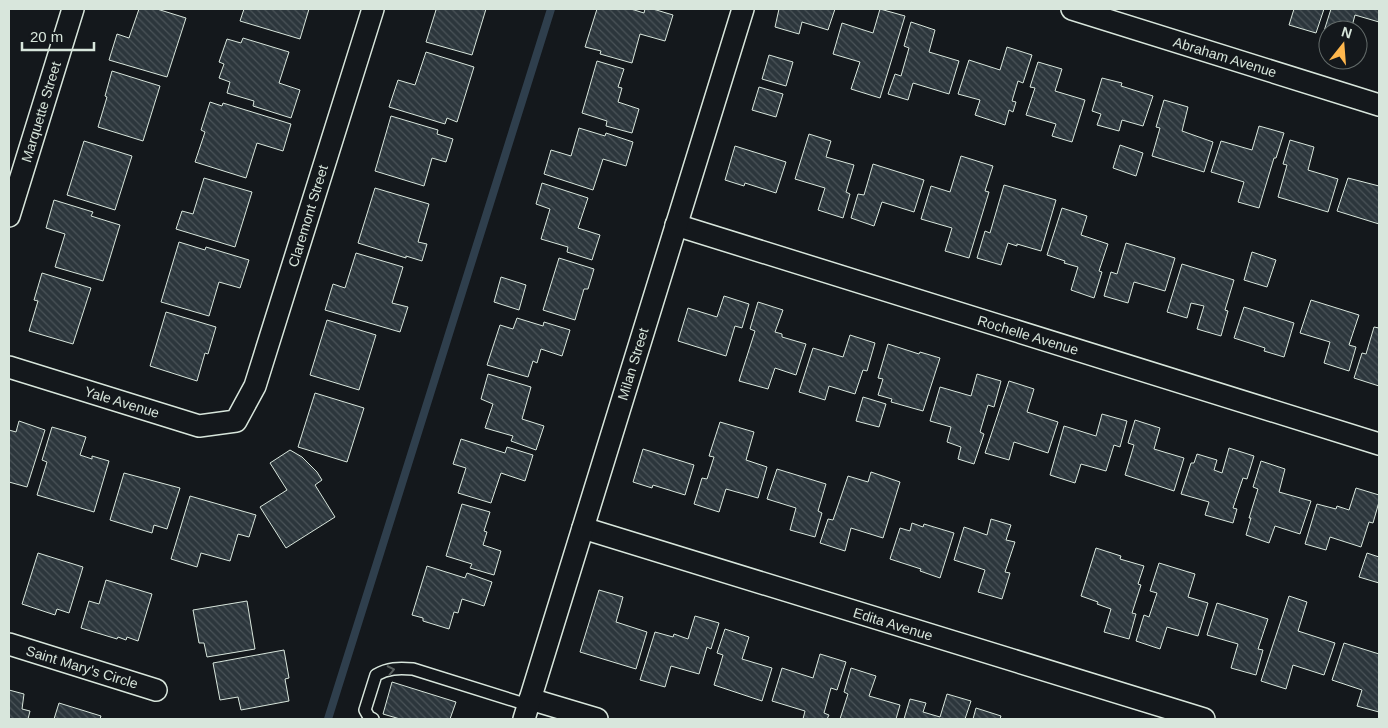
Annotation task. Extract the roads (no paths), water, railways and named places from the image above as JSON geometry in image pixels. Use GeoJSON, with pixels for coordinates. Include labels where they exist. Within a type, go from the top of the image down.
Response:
{"type":"FeatureCollection","features":[{"type":"Feature","properties":{"kind":"street","name":"Marquette Street"},"geometry":{"type":"LineString","coordinates":[[9,216],[73,9]]}},
{"type":"Feature","properties":{"kind":"street","name":"Claremont Street"},"geometry":{"type":"LineString","coordinates":[[236,421],[256,386],[373,9]]}},
{"type":"Feature","properties":{"kind":"street","name":"Milan Street"},"geometry":{"type":"LineString","coordinates":[[528,708],[742,9]]}},
{"type":"Feature","properties":{"kind":"street","name":"Abraham Avenue"},"geometry":{"type":"LineString","coordinates":[[1072,9],[1379,105]]}},
{"type":"Feature","properties":{"kind":"street","name":"Rochelle Avenue"},"geometry":{"type":"LineString","coordinates":[[676,225],[1379,444]]}},
{"type":"Feature","properties":{"kind":"street","name":"Yale Avenue"},"geometry":{"type":"LineString","coordinates":[[9,367],[199,426],[236,421]]}},
{"type":"Feature","properties":{"kind":"street","name":"Edita Avenue"},"geometry":{"type":"LineString","coordinates":[[583,528],[1204,719]]}},
{"type":"Feature","properties":{"kind":"street","name":"Saint Mary's Circle"},"geometry":{"type":"LineString","coordinates":[[9,644],[156,690]]}},
{"type":"Feature","properties":{"kind":"street"},"geometry":{"type":"LineString","coordinates":[[528,708],[597,719]]}},
{"type":"Feature","properties":{"kind":"lane"},"geometry":{"type":"LineString","coordinates":[[374,719],[369,717],[365,710],[376,676],[386,669],[398,668],[413,669],[528,708]]}},
{"type":"Feature","properties":{"kind":"waterway"},"geometry":{"type":"LineString","coordinates":[[328,719],[551,9]]}}]}
